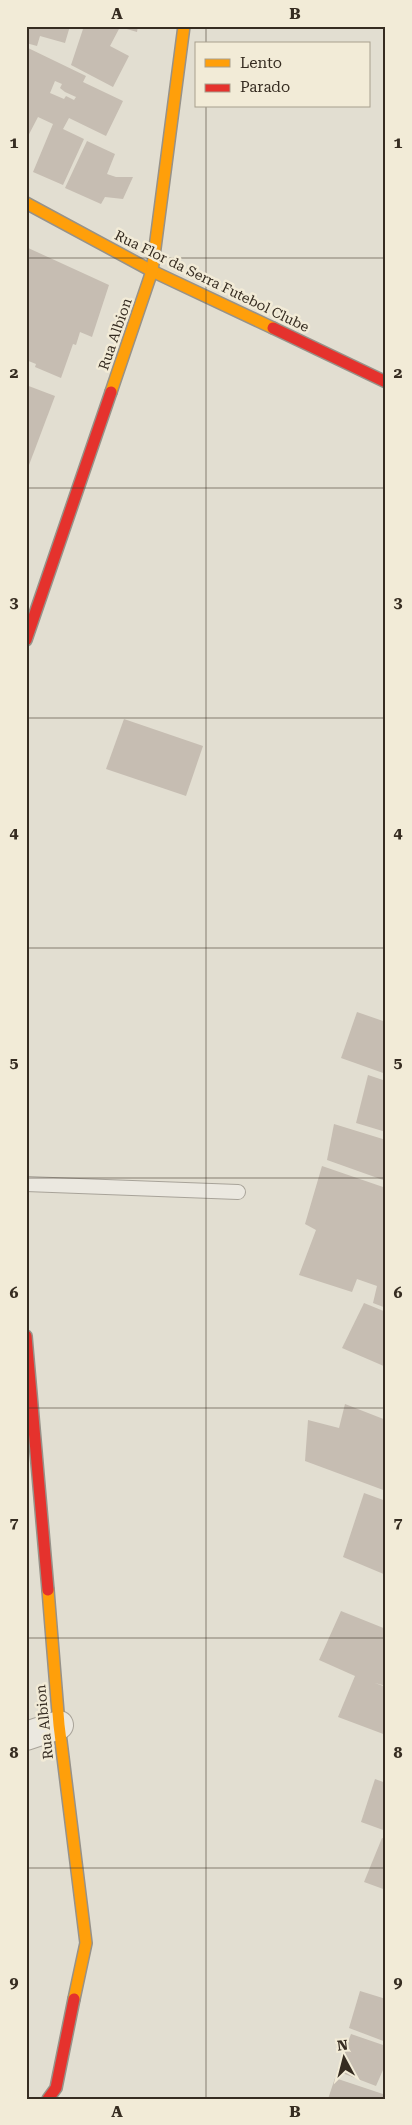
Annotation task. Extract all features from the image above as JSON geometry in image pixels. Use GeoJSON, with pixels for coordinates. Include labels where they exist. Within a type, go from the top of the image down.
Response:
{"type":"FeatureCollection","features":[{"type":"Feature","properties":{"kind":"street","name":"Rua Albion"},"geometry":{"type":"LineString","coordinates":[[26,640],[152,271],[184,26]]}},
{"type":"Feature","properties":{"kind":"street","name":"Rua Flor da Serra Futebol Clube"},"geometry":{"type":"LineString","coordinates":[[26,203],[152,271],[386,382]]}},
{"type":"Feature","properties":{"kind":"street","name":"Rua Albion"},"geometry":{"type":"LineString","coordinates":[[26,1336],[59,1725],[86,1943],[56,2088],[48,2099]]}},
{"type":"Feature","properties":{"kind":"street"},"geometry":{"type":"LineString","coordinates":[[26,1736],[59,1725]]}},
{"type":"Feature","properties":{"kind":"lane"},"geometry":{"type":"LineString","coordinates":[[26,1184],[238,1192]]}},
{"type":"Feature","properties":{"kind":"building"},"geometry":{"type":"Polygon","coordinates":[[[26,26],[70,26],[65,43],[40,36],[37,46],[26,43],[26,26]]]}},
{"type":"Feature","properties":{"kind":"building"},"geometry":{"type":"Polygon","coordinates":[[[84,26],[138,26],[137,32],[120,27],[110,46],[129,56],[113,87],[71,65],[84,26]]]}},
{"type":"Feature","properties":{"kind":"building"},"geometry":{"type":"Polygon","coordinates":[[[26,47],[86,76],[83,82],[123,101],[106,136],[69,118],[63,129],[84,139],[63,185],[33,172],[53,124],[38,117],[26,140],[26,47]],[[55,81],[50,93],[64,99],[66,96],[74,100],[76,97],[60,88],[62,84],[55,81]]]}},
{"type":"Feature","properties":{"kind":"building"},"geometry":{"type":"Polygon","coordinates":[[[87,141],[115,154],[107,174],[116,177],[133,177],[123,199],[105,197],[101,204],[65,188],[87,141]]]}},
{"type":"Feature","properties":{"kind":"building"},"geometry":{"type":"Polygon","coordinates":[[[26,247],[109,285],[92,337],[80,332],[76,345],[73,344],[61,378],[35,367],[36,364],[26,360],[26,247]]]}},
{"type":"Feature","properties":{"kind":"building"},"geometry":{"type":"Polygon","coordinates":[[[26,385],[55,396],[26,473],[26,385]]]}},
{"type":"Feature","properties":{"kind":"building"},"geometry":{"type":"Polygon","coordinates":[[[124,719],[203,746],[186,796],[106,769],[124,719]]]}},
{"type":"Feature","properties":{"kind":"building"},"geometry":{"type":"Polygon","coordinates":[[[357,1012],[386,1022],[386,1074],[341,1058],[357,1012]]]}},
{"type":"Feature","properties":{"kind":"building"},"geometry":{"type":"Polygon","coordinates":[[[368,1075],[386,1081],[386,1132],[356,1123],[368,1075]]]}},
{"type":"Feature","properties":{"kind":"building"},"geometry":{"type":"Polygon","coordinates":[[[334,1124],[386,1140],[386,1181],[327,1160],[334,1124]]]}},
{"type":"Feature","properties":{"kind":"building"},"geometry":{"type":"Polygon","coordinates":[[[322,1166],[386,1188],[386,1308],[373,1303],[377,1286],[357,1279],[352,1292],[299,1275],[316,1230],[305,1224],[322,1166]]]}},
{"type":"Feature","properties":{"kind":"building"},"geometry":{"type":"Polygon","coordinates":[[[364,1303],[386,1312],[386,1367],[342,1348],[364,1303]]]}},
{"type":"Feature","properties":{"kind":"building"},"geometry":{"type":"Polygon","coordinates":[[[345,1404],[386,1420],[386,1491],[305,1461],[308,1420],[339,1428],[345,1404]]]}},
{"type":"Feature","properties":{"kind":"building"},"geometry":{"type":"Polygon","coordinates":[[[364,1493],[386,1501],[386,1575],[343,1557],[364,1493]]]}},
{"type":"Feature","properties":{"kind":"building"},"geometry":{"type":"Polygon","coordinates":[[[341,1611],[386,1629],[386,1686],[375,1683],[386,1687],[386,1735],[338,1717],[355,1676],[319,1660],[341,1611]]]}},
{"type":"Feature","properties":{"kind":"building"},"geometry":{"type":"Polygon","coordinates":[[[375,1779],[386,1783],[386,1831],[361,1822],[375,1779]]]}},
{"type":"Feature","properties":{"kind":"building"},"geometry":{"type":"Polygon","coordinates":[[[382,1838],[386,1839],[386,1890],[364,1882],[382,1838]]]}},
{"type":"Feature","properties":{"kind":"building"},"geometry":{"type":"Polygon","coordinates":[[[360,1991],[386,1999],[386,2042],[349,2028],[360,1991]]]}},
{"type":"Feature","properties":{"kind":"building"},"geometry":{"type":"Polygon","coordinates":[[[351,2034],[386,2046],[386,2063],[376,2086],[337,2071],[351,2034]]]}},
{"type":"Feature","properties":{"kind":"building"},"geometry":{"type":"Polygon","coordinates":[[[335,2078],[386,2095],[385,2099],[328,2099],[335,2078]]]}},
{"type":"Feature","properties":{"kind":"traffic: slow"},"geometry":{"type":"LineString","coordinates":[[111,392],[152,271],[184,26]]}},
{"type":"Feature","properties":{"kind":"traffic: slow"},"geometry":{"type":"LineString","coordinates":[[26,203],[152,271],[273,328]]}},
{"type":"Feature","properties":{"kind":"traffic: slow"},"geometry":{"type":"LineString","coordinates":[[48,1590],[59,1725],[86,1943],[74,1999]]}},
{"type":"Feature","properties":{"kind":"traffic: jam"},"geometry":{"type":"LineString","coordinates":[[273,328],[386,382]]}},
{"type":"Feature","properties":{"kind":"traffic: jam"},"geometry":{"type":"LineString","coordinates":[[26,640],[111,392]]}},
{"type":"Feature","properties":{"kind":"traffic: jam"},"geometry":{"type":"LineString","coordinates":[[26,1336],[48,1590]]}},
{"type":"Feature","properties":{"kind":"traffic: jam"},"geometry":{"type":"LineString","coordinates":[[48,2099],[56,2088],[74,1999]]}}]}
